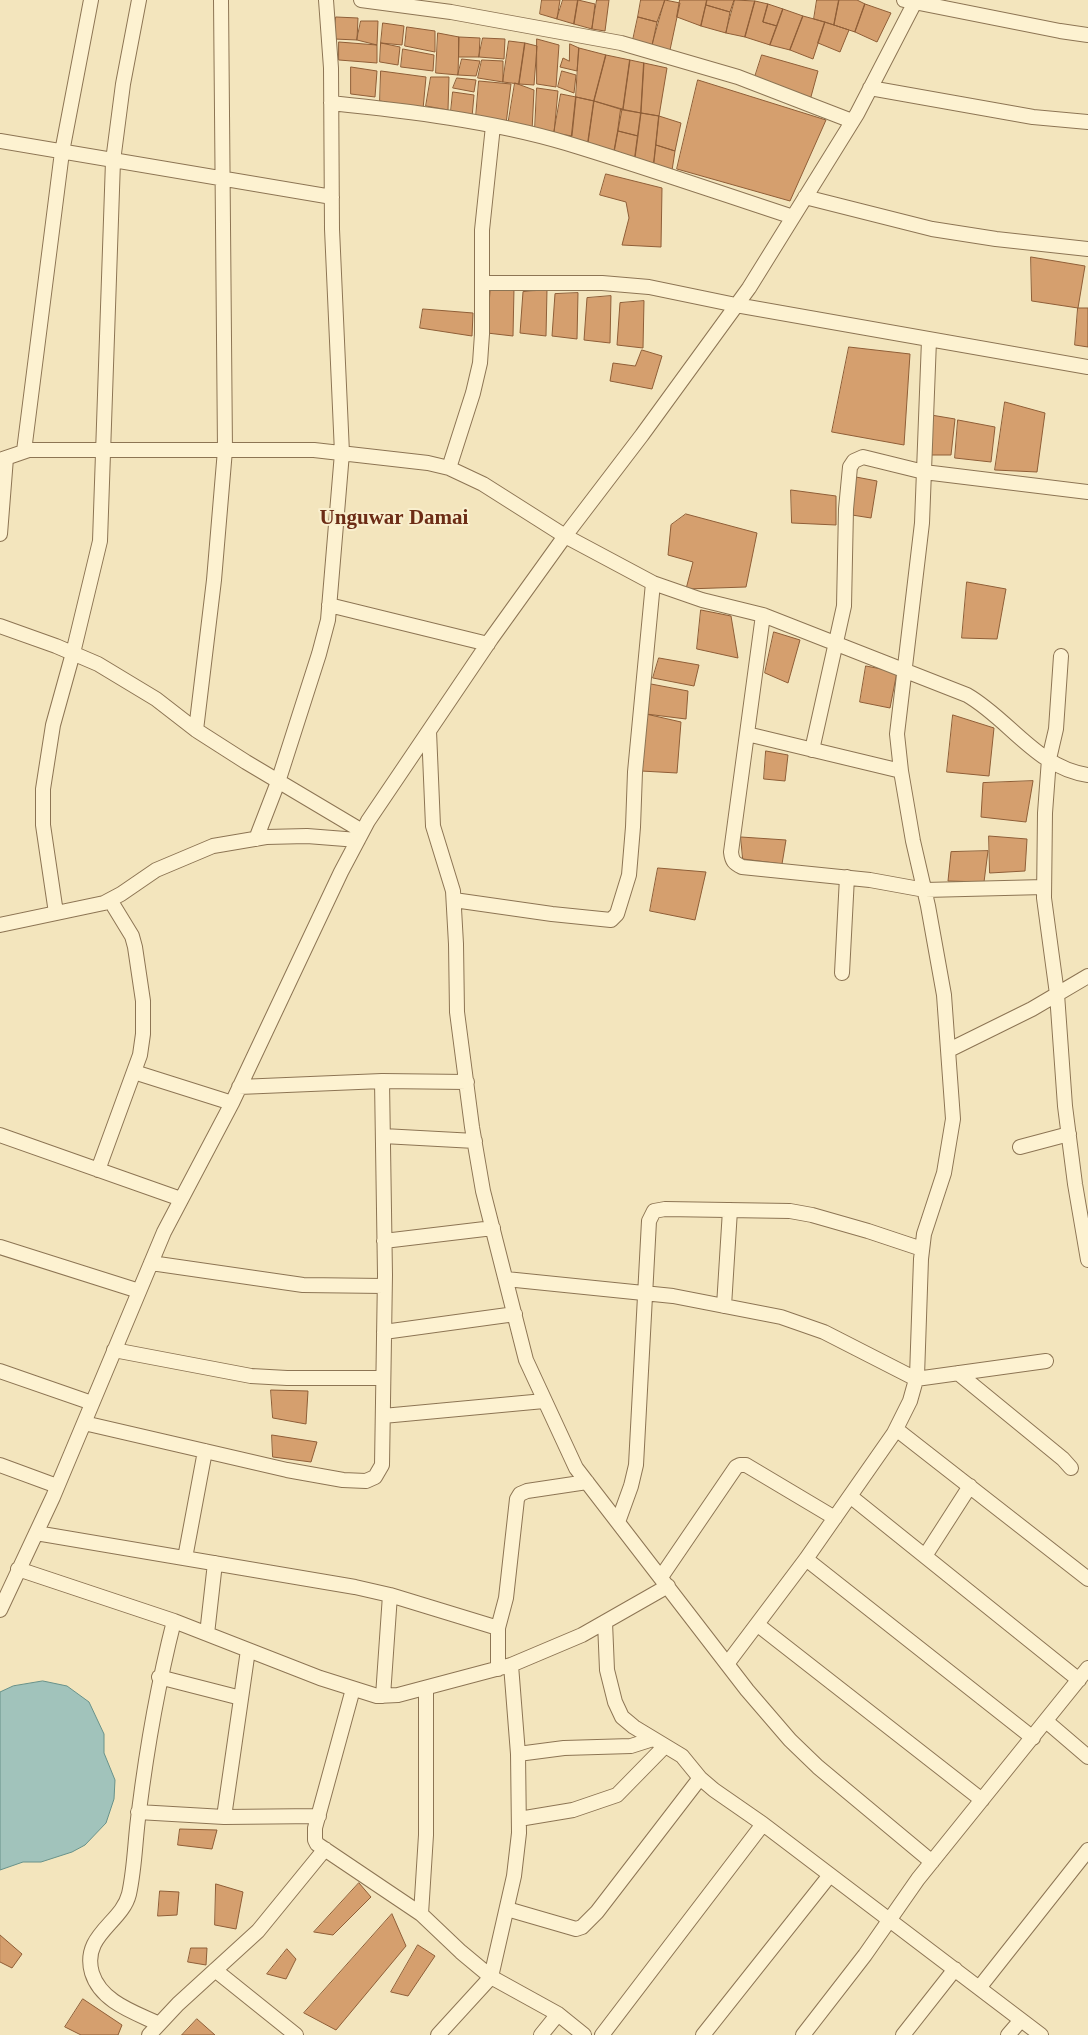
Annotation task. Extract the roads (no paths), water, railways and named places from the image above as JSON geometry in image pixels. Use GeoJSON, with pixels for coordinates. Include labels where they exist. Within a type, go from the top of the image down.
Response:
{"type":"FeatureCollection","features":[{"type":"Feature","properties":{"kind":"street"},"geometry":{"type":"LineString","coordinates":[[24,451],[62,152],[91,0]]}},
{"type":"Feature","properties":{"kind":"street"},"geometry":{"type":"LineString","coordinates":[[56,913],[43,825],[43,789],[53,725],[73,653],[100,541],[112,161],[123,84],[139,0]]}},
{"type":"Feature","properties":{"kind":"street"},"geometry":{"type":"LineString","coordinates":[[196,730],[216,570],[225,450],[221,0]]}},
{"type":"Feature","properties":{"kind":"street"},"geometry":{"type":"LineString","coordinates":[[256,839],[278,782],[328,620],[342,453],[332,197],[331,68],[326,0]]}},
{"type":"Feature","properties":{"kind":"street"},"geometry":{"type":"LineString","coordinates":[[361,0],[451,12],[621,43],[738,77],[852,121]]}},
{"type":"Feature","properties":{"kind":"street"},"geometry":{"type":"LineString","coordinates":[[0,1610],[57,1486],[164,1232],[240,1087],[341,872],[360,836],[488,644],[565,536],[642,435],[736,305],[852,121],[870,88],[911,1],[1088,35]]}},
{"type":"Feature","properties":{"kind":"street"},"geometry":{"type":"LineString","coordinates":[[870,88],[1033,117],[1088,122]]}},
{"type":"Feature","properties":{"kind":"street"},"geometry":{"type":"LineString","coordinates":[[331,103],[408,111],[493,126],[565,143],[793,217]]}},
{"type":"Feature","properties":{"kind":"street"},"geometry":{"type":"LineString","coordinates":[[448,468],[473,393],[480,363],[482,334],[482,230],[493,126]]}},
{"type":"Feature","properties":{"kind":"street"},"geometry":{"type":"LineString","coordinates":[[0,141],[332,197]]}},
{"type":"Feature","properties":{"kind":"street"},"geometry":{"type":"LineString","coordinates":[[805,197],[932,229],[996,239],[1088,249]]}},
{"type":"Feature","properties":{"kind":"street"},"geometry":{"type":"LineString","coordinates":[[482,283],[602,283],[649,287],[736,305],[1088,367]]}},
{"type":"Feature","properties":{"kind":"street"},"geometry":{"type":"LineString","coordinates":[[727,1664],[806,1559],[896,1428],[910,1401],[916,1379],[924,1234],[944,1173],[953,1120],[944,995],[913,841],[901,771],[897,734],[922,522],[929,340]]}},
{"type":"Feature","properties":{"kind":"street"},"geometry":{"type":"LineString","coordinates":[[0,534],[3,459],[24,451],[314,450],[428,463],[448,468],[483,484],[565,536],[653,583],[702,600],[763,615],[967,695],[980,703],[1028,746],[1064,768],[1088,775]]}},
{"type":"Feature","properties":{"kind":"street"},"geometry":{"type":"LineString","coordinates":[[812,750],[844,606],[846,509],[850,467],[854,461],[863,457],[924,472],[1088,492]]}},
{"type":"Feature","properties":{"kind":"street"},"geometry":{"type":"LineString","coordinates":[[454,900],[610,920],[617,914],[629,875],[633,827],[634,772],[653,583]]}},
{"type":"Feature","properties":{"kind":"street"},"geometry":{"type":"LineString","coordinates":[[329,605],[488,644]]}},
{"type":"Feature","properties":{"kind":"street"},"geometry":{"type":"LineString","coordinates":[[763,615],[731,852],[732,860],[742,866],[847,877],[924,890],[1044,887]]}},
{"type":"Feature","properties":{"kind":"street"},"geometry":{"type":"LineString","coordinates":[[0,626],[98,664],[156,699],[196,730],[360,836]]}},
{"type":"Feature","properties":{"kind":"street"},"geometry":{"type":"LineString","coordinates":[[1061,656],[1056,729],[1049,759],[1045,813],[1044,887],[1057,994],[1069,1134],[1088,1260]]}},
{"type":"Feature","properties":{"kind":"street"},"geometry":{"type":"LineString","coordinates":[[429,732],[433,826],[453,891],[457,1012],[483,1191],[526,1360],[544,1401],[576,1468],[665,1581],[747,1690],[790,1740],[818,1767],[932,1862]]}},
{"type":"Feature","properties":{"kind":"street"},"geometry":{"type":"LineString","coordinates":[[747,734],[901,771]]}},
{"type":"Feature","properties":{"kind":"street"},"geometry":{"type":"LineString","coordinates":[[0,925],[110,900],[156,870],[213,846],[256,839],[307,836],[360,836]]}},
{"type":"Feature","properties":{"kind":"street"},"geometry":{"type":"LineString","coordinates":[[842,973],[847,877]]}},
{"type":"Feature","properties":{"kind":"street"},"geometry":{"type":"LineString","coordinates":[[98,1170],[140,1055],[143,1034],[143,1001],[135,947],[132,936],[110,900]]}},
{"type":"Feature","properties":{"kind":"street"},"geometry":{"type":"LineString","coordinates":[[949,1050],[1088,976]]}},
{"type":"Feature","properties":{"kind":"street"},"geometry":{"type":"LineString","coordinates":[[134,1072],[232,1103]]}},
{"type":"Feature","properties":{"kind":"street"},"geometry":{"type":"LineString","coordinates":[[240,1087],[382,1081],[466,1082]]}},
{"type":"Feature","properties":{"kind":"street"},"geometry":{"type":"LineString","coordinates":[[84,1423],[287,1470],[343,1480],[366,1481],[375,1477],[382,1465],[383,1416],[384,1241],[382,1081]]}},
{"type":"Feature","properties":{"kind":"street"},"geometry":{"type":"LineString","coordinates":[[1020,1147],[1069,1134]]}},
{"type":"Feature","properties":{"kind":"street"},"geometry":{"type":"LineString","coordinates":[[0,1135],[181,1199]]}},
{"type":"Feature","properties":{"kind":"street"},"geometry":{"type":"LineString","coordinates":[[383,1136],[475,1141]]}},
{"type":"Feature","properties":{"kind":"street"},"geometry":{"type":"LineString","coordinates":[[618,1522],[631,1486],[636,1465],[649,1221],[654,1211],[666,1209],[790,1211],[868,1230],[922,1249]]}},
{"type":"Feature","properties":{"kind":"street"},"geometry":{"type":"LineString","coordinates":[[724,1306],[730,1210]]}},
{"type":"Feature","properties":{"kind":"street"},"geometry":{"type":"LineString","coordinates":[[384,1241],[493,1228]]}},
{"type":"Feature","properties":{"kind":"street"},"geometry":{"type":"LineString","coordinates":[[0,1247],[139,1291]]}},
{"type":"Feature","properties":{"kind":"street"},"geometry":{"type":"LineString","coordinates":[[151,1263],[303,1285],[384,1286]]}},
{"type":"Feature","properties":{"kind":"street"},"geometry":{"type":"LineString","coordinates":[[506,1279],[672,1296],[781,1317],[824,1332],[916,1379],[1046,1361]]}},
{"type":"Feature","properties":{"kind":"street"},"geometry":{"type":"LineString","coordinates":[[384,1332],[515,1314]]}},
{"type":"Feature","properties":{"kind":"street"},"geometry":{"type":"LineString","coordinates":[[114,1350],[251,1376],[383,1378]]}},
{"type":"Feature","properties":{"kind":"street"},"geometry":{"type":"LineString","coordinates":[[0,1371],[92,1403]]}},
{"type":"Feature","properties":{"kind":"street"},"geometry":{"type":"LineString","coordinates":[[958,1373],[1063,1459],[1071,1468]]}},
{"type":"Feature","properties":{"kind":"street"},"geometry":{"type":"LineString","coordinates":[[383,1416],[544,1401]]}},
{"type":"Feature","properties":{"kind":"street"},"geometry":{"type":"LineString","coordinates":[[896,1428],[1088,1579]]}},
{"type":"Feature","properties":{"kind":"street"},"geometry":{"type":"LineString","coordinates":[[185,1558],[204,1451]]}},
{"type":"Feature","properties":{"kind":"street"},"geometry":{"type":"LineString","coordinates":[[0,1465],[57,1486]]}},
{"type":"Feature","properties":{"kind":"street"},"geometry":{"type":"LineString","coordinates":[[18,1569],[174,1621],[367,1694],[382,1696],[398,1695],[504,1667],[582,1635],[605,1622],[665,1581],[736,1467],[740,1465],[746,1465],[835,1518]]}},
{"type":"Feature","properties":{"kind":"street"},"geometry":{"type":"LineString","coordinates":[[438,2035],[491,1977],[514,1876],[519,1832],[518,1754],[498,1628],[506,1598],[516,1506],[520,1494],[527,1491],[587,1482]]}},
{"type":"Feature","properties":{"kind":"street"},"geometry":{"type":"LineString","coordinates":[[925,1556],[970,1486]]}},
{"type":"Feature","properties":{"kind":"street"},"geometry":{"type":"LineString","coordinates":[[850,1496],[1078,1680]]}},
{"type":"Feature","properties":{"kind":"street"},"geometry":{"type":"LineString","coordinates":[[36,1533],[355,1587],[390,1595],[498,1628]]}},
{"type":"Feature","properties":{"kind":"street"},"geometry":{"type":"LineString","coordinates":[[806,1559],[1033,1738]]}},
{"type":"Feature","properties":{"kind":"street"},"geometry":{"type":"LineString","coordinates":[[206,1634],[215,1563]]}},
{"type":"Feature","properties":{"kind":"street"},"geometry":{"type":"LineString","coordinates":[[382,1696],[390,1595]]}},
{"type":"Feature","properties":{"kind":"street"},"geometry":{"type":"LineString","coordinates":[[159,2024],[119,2005],[108,1997],[98,1986],[92,1974],[90,1960],[92,1948],[98,1937],[128,1897],[134,1874],[138,1812],[159,1677],[174,1621]]}},
{"type":"Feature","properties":{"kind":"street"},"geometry":{"type":"LineString","coordinates":[[605,1622],[608,1670],[622,1717],[653,1739],[682,1756],[700,1778],[714,1790],[830,1874],[1041,2035]]}},
{"type":"Feature","properties":{"kind":"street"},"geometry":{"type":"LineString","coordinates":[[758,1625],[982,1800]]}},
{"type":"Feature","properties":{"kind":"street"},"geometry":{"type":"LineString","coordinates":[[224,1817],[248,1650]]}},
{"type":"Feature","properties":{"kind":"street"},"geometry":{"type":"LineString","coordinates":[[803,2035],[865,1956],[932,1862],[1088,1668]]}},
{"type":"Feature","properties":{"kind":"street"},"geometry":{"type":"LineString","coordinates":[[159,1677],[241,1698]]}},
{"type":"Feature","properties":{"kind":"street"},"geometry":{"type":"LineString","coordinates":[[421,1914],[426,1835],[426,1688]]}},
{"type":"Feature","properties":{"kind":"street"},"geometry":{"type":"LineString","coordinates":[[353,1689],[319,1816],[315,1840],[325,1849],[421,1914],[441,1935],[491,1977],[558,2014],[584,2035]]}},
{"type":"Feature","properties":{"kind":"street"},"geometry":{"type":"LineString","coordinates":[[1046,1721],[1088,1757]]}},
{"type":"Feature","properties":{"kind":"street"},"geometry":{"type":"LineString","coordinates":[[518,1754],[564,1748],[631,1746],[653,1739]]}},
{"type":"Feature","properties":{"kind":"street"},"geometry":{"type":"LineString","coordinates":[[519,1819],[573,1810],[617,1795],[665,1746]]}},
{"type":"Feature","properties":{"kind":"street"},"geometry":{"type":"LineString","coordinates":[[507,1908],[576,1928],[582,1926],[597,1912],[700,1778]]}},
{"type":"Feature","properties":{"kind":"street"},"geometry":{"type":"LineString","coordinates":[[138,1812],[224,1817],[319,1816]]}},
{"type":"Feature","properties":{"kind":"street"},"geometry":{"type":"LineString","coordinates":[[602,2035],[763,1824]]}},
{"type":"Feature","properties":{"kind":"street"},"geometry":{"type":"LineString","coordinates":[[149,2035],[258,1931],[325,1849]]}},
{"type":"Feature","properties":{"kind":"street"},"geometry":{"type":"LineString","coordinates":[[979,1988],[1086,1857]]}},
{"type":"Feature","properties":{"kind":"street"},"geometry":{"type":"LineString","coordinates":[[703,2035],[830,1874]]}},
{"type":"Feature","properties":{"kind":"street"},"geometry":{"type":"LineString","coordinates":[[903,2035],[955,1969]]}},
{"type":"Feature","properties":{"kind":"street"},"geometry":{"type":"LineString","coordinates":[[215,1970],[296,2035]]}},
{"type":"Feature","properties":{"kind":"street"},"geometry":{"type":"LineString","coordinates":[[541,2035],[558,2014]]}},
{"type":"Feature","properties":{"kind":"street"},"geometry":{"type":"LineString","coordinates":[[1008,2035],[1022,2020]]}},
{"type":"Feature","properties":{"kind":"water"},"geometry":{"type":"Polygon","coordinates":[[[43,1681],[67,1686],[89,1702],[104,1734],[104,1753],[115,1780],[114,1799],[106,1823],[85,1845],[72,1852],[41,1862],[23,1862],[0,1870],[0,1692],[13,1686],[43,1681]]]}},
{"type":"Feature","properties":{"kind":"district","name":"Unguwar Damai"},"geometry":{"type":"Point","coordinates":[394,519]}}]}
